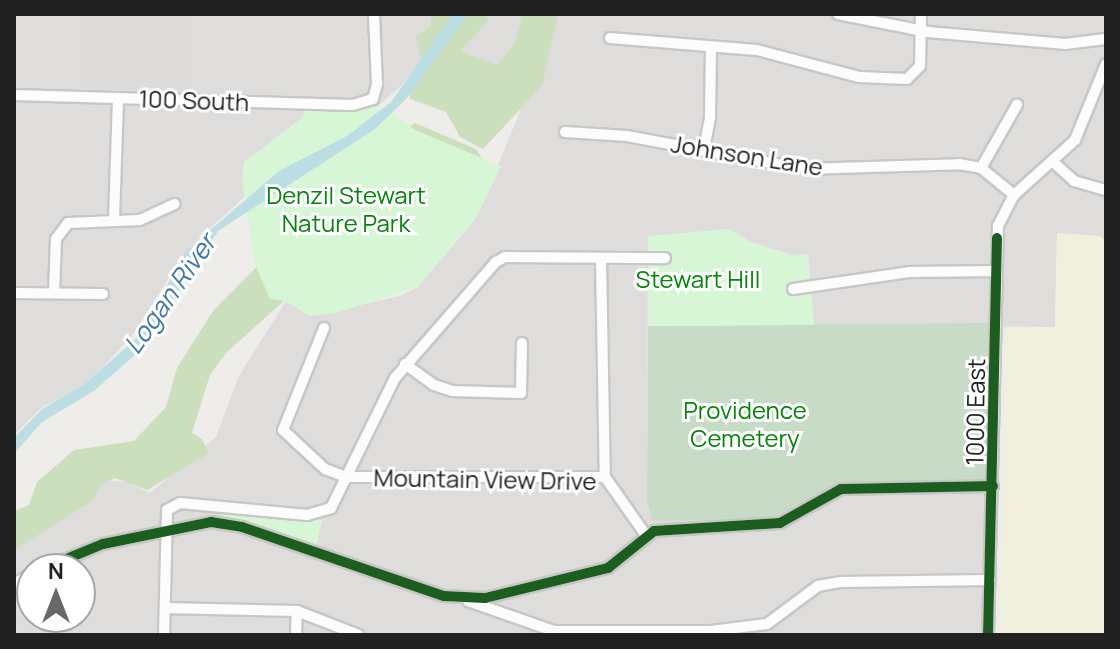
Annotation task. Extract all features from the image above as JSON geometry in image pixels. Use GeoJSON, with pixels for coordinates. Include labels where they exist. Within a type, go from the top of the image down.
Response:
{"type":"FeatureCollection","features":[{"type":"Feature","properties":{"kind":"street","name":"100 South"},"geometry":{"type":"LineString","coordinates":[[14,95],[353,105],[373,99],[374,14]]}},
{"type":"Feature","properties":{"kind":"street"},"geometry":{"type":"LineString","coordinates":[[838,14],[921,31],[1065,44],[1106,41]]}},
{"type":"Feature","properties":{"kind":"street"},"geometry":{"type":"LineString","coordinates":[[610,38],[711,49],[757,50],[859,77],[907,79],[920,66],[921,14]]}},
{"type":"Feature","properties":{"kind":"street"},"geometry":{"type":"LineString","coordinates":[[704,149],[711,105],[711,49]]}},
{"type":"Feature","properties":{"kind":"street","name":"1000 East"},"geometry":{"type":"LineString","coordinates":[[988,635],[998,226],[1014,195],[1052,161],[1082,128],[1106,64]]}},
{"type":"Feature","properties":{"kind":"street"},"geometry":{"type":"LineString","coordinates":[[114,220],[118,98]]}},
{"type":"Feature","properties":{"kind":"street"},"geometry":{"type":"LineString","coordinates":[[1014,195],[981,168],[1017,105]]}},
{"type":"Feature","properties":{"kind":"street","name":"Johnson Lane"},"geometry":{"type":"LineString","coordinates":[[565,132],[704,149],[804,169],[959,164],[981,168]]}},
{"type":"Feature","properties":{"kind":"street"},"geometry":{"type":"LineString","coordinates":[[1052,161],[1074,181],[1106,190]]}},
{"type":"Feature","properties":{"kind":"street"},"geometry":{"type":"LineString","coordinates":[[54,293],[56,239],[62,227],[77,221],[154,217],[174,204]]}},
{"type":"Feature","properties":{"kind":"street"},"geometry":{"type":"LineString","coordinates":[[164,635],[163,529],[167,510],[180,503],[323,514],[346,477],[405,364],[496,262],[505,257],[665,258]]}},
{"type":"Feature","properties":{"kind":"street"},"geometry":{"type":"LineString","coordinates":[[601,258],[605,477]]}},
{"type":"Feature","properties":{"kind":"street"},"geometry":{"type":"LineString","coordinates":[[793,289],[909,272],[997,271]]}},
{"type":"Feature","properties":{"kind":"street"},"geometry":{"type":"LineString","coordinates":[[14,293],[103,294]]}},
{"type":"Feature","properties":{"kind":"street"},"geometry":{"type":"LineString","coordinates":[[324,328],[283,430],[325,469],[346,477]]}},
{"type":"Feature","properties":{"kind":"street"},"geometry":{"type":"LineString","coordinates":[[405,364],[434,385],[452,391],[521,393],[522,343]]}},
{"type":"Feature","properties":{"kind":"street","name":"Mountain View Drive"},"geometry":{"type":"LineString","coordinates":[[346,477],[605,477],[645,534]]}},
{"type":"Feature","properties":{"kind":"street"},"geometry":{"type":"LineString","coordinates":[[466,600],[608,568],[645,534],[780,523],[841,489],[993,486]]}},
{"type":"Feature","properties":{"kind":"street"},"geometry":{"type":"LineString","coordinates":[[92,553],[163,529],[228,524],[466,600],[484,611],[554,631],[711,631],[767,624],[818,586],[840,582],[990,580]]}},
{"type":"Feature","properties":{"kind":"street"},"geometry":{"type":"LineString","coordinates":[[165,608],[297,611],[359,635]]}},
{"type":"Feature","properties":{"kind":"street"},"geometry":{"type":"LineString","coordinates":[[296,635],[297,611]]}},
{"type":"Feature","properties":{"kind":"shaded area"},"geometry":{"type":"Polygon","coordinates":[[[14,14],[460,14],[401,86],[377,107],[305,109],[302,118],[244,162],[244,197],[185,252],[134,333],[86,386],[42,407],[14,435],[14,14]]]}},
{"type":"Feature","properties":{"kind":"shaded area"},"geometry":{"type":"Polygon","coordinates":[[[86,14],[188,14],[188,92],[86,92],[86,14]]]}},
{"type":"Feature","properties":{"kind":"shaded area"},"geometry":{"type":"Polygon","coordinates":[[[485,14],[1106,14],[1106,242],[1100,236],[1057,234],[1055,327],[814,325],[808,254],[795,256],[751,242],[729,229],[648,237],[647,500],[770,519],[836,483],[988,479],[984,635],[14,635],[14,529],[100,480],[126,482],[150,493],[216,437],[239,376],[286,301],[310,316],[400,296],[418,287],[476,218],[528,92],[449,52],[485,14]]]}},
{"type":"Feature","properties":{"kind":"green space"},"geometry":{"type":"Polygon","coordinates":[[[431,14],[481,14],[489,20],[460,51],[497,65],[515,43],[522,14],[558,14],[542,86],[483,149],[460,137],[446,112],[410,99],[409,87],[423,69],[416,36],[431,26],[431,14]]]}},
{"type":"Feature","properties":{"kind":"green space","name":"Denzil Stewart Nature Park"},"geometry":{"type":"Polygon","coordinates":[[[305,109],[389,109],[415,130],[501,166],[476,218],[418,287],[336,313],[310,316],[286,301],[270,299],[256,267],[242,181],[244,162],[302,118],[305,109]]]}},
{"type":"Feature","properties":{"kind":"green space"},"geometry":{"type":"Polygon","coordinates":[[[415,123],[476,149],[489,170],[295,291],[226,353],[210,375],[192,433],[202,439],[209,453],[147,490],[115,478],[100,485],[94,500],[14,550],[14,511],[29,505],[37,482],[74,450],[134,441],[166,407],[177,368],[213,311],[379,143],[415,123]]]}},
{"type":"Feature","properties":{"kind":"green space","name":"Stewart Hill"},"geometry":{"type":"Polygon","coordinates":[[[729,229],[751,243],[794,256],[808,254],[814,325],[648,326],[648,236],[729,229]]]}},
{"type":"Feature","properties":{"kind":"green space"},"geometry":{"type":"Polygon","coordinates":[[[1057,233],[1100,236],[1106,242],[1106,635],[1001,635],[1006,327],[1055,327],[1057,233]]]}},
{"type":"Feature","properties":{"kind":"green space","name":"Providence Cemetery"},"geometry":{"type":"Polygon","coordinates":[[[991,323],[988,479],[836,483],[770,519],[652,521],[647,500],[648,326],[991,323]]]}},
{"type":"Feature","properties":{"kind":"green space"},"geometry":{"type":"Polygon","coordinates":[[[215,510],[322,520],[316,548],[225,517],[215,510]]]}},
{"type":"Feature","properties":{"kind":"water","name":"Logan River"},"geometry":{"type":"Polygon","coordinates":[[[453,14],[468,14],[406,99],[375,129],[218,231],[137,353],[94,391],[42,422],[14,454],[14,438],[42,409],[85,384],[140,335],[185,252],[279,171],[347,136],[391,102],[453,14]]]}},
{"type":"Feature","properties":{"kind":"cycle path"},"geometry":{"type":"LineString","coordinates":[[988,635],[997,238]]}},
{"type":"Feature","properties":{"kind":"cycle path"},"geometry":{"type":"LineString","coordinates":[[81,553],[103,544],[211,522],[242,527],[444,596],[485,598],[608,568],[654,531],[780,523],[841,489],[993,486]]}}]}
